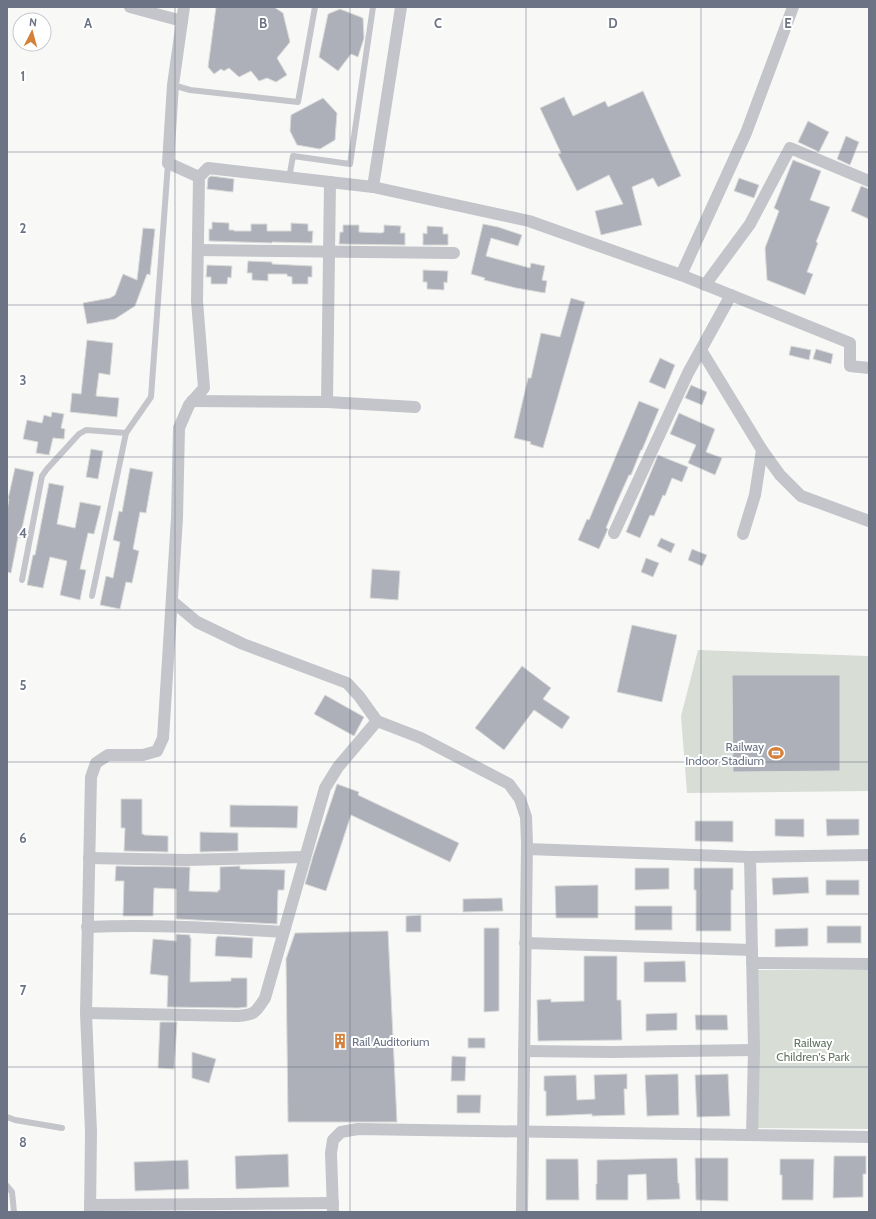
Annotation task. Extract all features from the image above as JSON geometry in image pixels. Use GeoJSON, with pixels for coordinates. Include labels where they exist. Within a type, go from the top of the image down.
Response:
{"type":"FeatureCollection","features":[{"type":"Feature","properties":{"kind":"street"},"geometry":{"type":"LineString","coordinates":[[130,7],[182,21]]}},
{"type":"Feature","properties":{"kind":"street"},"geometry":{"type":"LineString","coordinates":[[184,7],[173,85],[168,163],[199,177]]}},
{"type":"Feature","properties":{"kind":"street"},"geometry":{"type":"LineString","coordinates":[[373,187],[401,7]]}},
{"type":"Feature","properties":{"kind":"street"},"geometry":{"type":"LineString","coordinates":[[681,275],[746,133],[793,7]]}},
{"type":"Feature","properties":{"kind":"street"},"geometry":{"type":"LineString","coordinates":[[705,285],[750,224],[790,148],[869,181]]}},
{"type":"Feature","properties":{"kind":"street"},"geometry":{"type":"LineString","coordinates":[[869,368],[850,366],[850,343],[681,275],[529,221],[373,187],[208,168],[199,177],[197,301],[204,388],[189,405],[180,428],[177,518],[163,738],[157,751],[143,755],[108,755],[96,763],[91,777],[86,1013],[91,1132],[90,1209],[333,1208],[331,1153],[333,1140],[341,1132],[358,1129],[869,1137]]}},
{"type":"Feature","properties":{"kind":"street"},"geometry":{"type":"LineString","coordinates":[[327,402],[330,182]]}},
{"type":"Feature","properties":{"kind":"street"},"geometry":{"type":"LineString","coordinates":[[198,250],[454,253]]}},
{"type":"Feature","properties":{"kind":"street"},"geometry":{"type":"LineString","coordinates":[[614,533],[688,373],[731,295]]}},
{"type":"Feature","properties":{"kind":"street"},"geometry":{"type":"LineString","coordinates":[[701,350],[762,450],[780,475],[801,496],[869,521]]}},
{"type":"Feature","properties":{"kind":"street"},"geometry":{"type":"LineString","coordinates":[[192,401],[327,402],[415,407]]}},
{"type":"Feature","properties":{"kind":"street"},"geometry":{"type":"LineString","coordinates":[[743,534],[755,495],[762,450]]}},
{"type":"Feature","properties":{"kind":"street"},"geometry":{"type":"LineString","coordinates":[[172,601],[198,622],[243,644],[347,683],[359,696],[377,721],[421,738],[509,784],[520,799],[526,817],[527,849],[522,1212]]}},
{"type":"Feature","properties":{"kind":"street"},"geometry":{"type":"LineString","coordinates":[[86,1013],[249,1016],[258,1010],[265,998],[325,788],[338,766],[377,721]]}},
{"type":"Feature","properties":{"kind":"street"},"geometry":{"type":"LineString","coordinates":[[527,849],[750,857],[869,855]]}},
{"type":"Feature","properties":{"kind":"street"},"geometry":{"type":"LineString","coordinates":[[89,858],[186,860],[305,857]]}},
{"type":"Feature","properties":{"kind":"street"},"geometry":{"type":"LineString","coordinates":[[750,857],[754,1050],[752,1135]]}},
{"type":"Feature","properties":{"kind":"street"},"geometry":{"type":"LineString","coordinates":[[87,927],[122,925],[202,927],[283,932]]}},
{"type":"Feature","properties":{"kind":"street"},"geometry":{"type":"LineString","coordinates":[[525,943],[752,950]]}},
{"type":"Feature","properties":{"kind":"street"},"geometry":{"type":"LineString","coordinates":[[752,963],[869,964]]}},
{"type":"Feature","properties":{"kind":"street"},"geometry":{"type":"LineString","coordinates":[[524,1051],[612,1052],[754,1050]]}},
{"type":"Feature","properties":{"kind":"lane"},"geometry":{"type":"LineString","coordinates":[[173,85],[190,90],[298,102],[315,7]]}},
{"type":"Feature","properties":{"kind":"lane"},"geometry":{"type":"LineString","coordinates":[[289,178],[293,156],[350,164],[373,7]]}},
{"type":"Feature","properties":{"kind":"lane"},"geometry":{"type":"LineString","coordinates":[[92,596],[126,433],[151,396],[168,163]]}},
{"type":"Feature","properties":{"kind":"lane"},"geometry":{"type":"LineString","coordinates":[[22,580],[42,476],[83,431],[126,433]]}},
{"type":"Feature","properties":{"kind":"lane"},"geometry":{"type":"LineString","coordinates":[[7,1117],[15,1120],[62,1128]]}},
{"type":"Feature","properties":{"kind":"lane"},"geometry":{"type":"LineString","coordinates":[[7,1186],[12,1192],[14,1212]]}},
{"type":"Feature","properties":{"kind":"green space","name":"Railway Indoor Stadium"},"geometry":{"type":"Polygon","coordinates":[[[698,650],[869,656],[869,791],[687,793],[681,716],[698,650]]]}},
{"type":"Feature","properties":{"kind":"green space","name":"Railway Children's Park"},"geometry":{"type":"Polygon","coordinates":[[[757,970],[869,970],[869,1129],[758,1128],[757,970]]]}},
{"type":"Feature","properties":{"kind":"building"},"geometry":{"type":"Polygon","coordinates":[[[216,7],[274,7],[283,13],[290,42],[277,58],[287,75],[276,82],[267,78],[259,81],[251,71],[239,77],[229,68],[224,71],[221,69],[214,74],[208,67],[216,7]]]}},
{"type":"Feature","properties":{"kind":"building"},"geometry":{"type":"Polygon","coordinates":[[[340,9],[363,18],[364,38],[358,57],[351,54],[338,71],[319,57],[328,14],[340,9]]]}},
{"type":"Feature","properties":{"kind":"building"},"geometry":{"type":"Polygon","coordinates":[[[643,91],[681,176],[658,187],[653,178],[632,187],[642,225],[601,235],[595,211],[623,204],[609,175],[577,191],[558,154],[561,153],[540,108],[564,97],[573,116],[605,101],[608,107],[643,91]]]}},
{"type":"Feature","properties":{"kind":"building"},"geometry":{"type":"Polygon","coordinates":[[[323,98],[337,113],[335,140],[320,149],[297,145],[290,131],[291,115],[323,98]]]}},
{"type":"Feature","properties":{"kind":"building"},"geometry":{"type":"Polygon","coordinates":[[[808,121],[829,132],[819,152],[798,142],[808,121]]]}},
{"type":"Feature","properties":{"kind":"building"},"geometry":{"type":"Polygon","coordinates":[[[846,136],[859,142],[850,165],[837,159],[846,136]]]}},
{"type":"Feature","properties":{"kind":"building"},"geometry":{"type":"Polygon","coordinates":[[[793,160],[821,171],[810,200],[830,207],[816,242],[818,243],[807,272],[813,274],[805,295],[767,280],[765,248],[779,211],[774,208],[793,160]]]}},
{"type":"Feature","properties":{"kind":"building"},"geometry":{"type":"Polygon","coordinates":[[[211,176],[234,179],[233,192],[207,189],[208,178],[211,176]]]}},
{"type":"Feature","properties":{"kind":"building"},"geometry":{"type":"Polygon","coordinates":[[[739,178],[759,185],[754,198],[734,191],[739,178]]]}},
{"type":"Feature","properties":{"kind":"building"},"geometry":{"type":"Polygon","coordinates":[[[861,186],[869,189],[869,219],[851,211],[861,186]]]}},
{"type":"Feature","properties":{"kind":"building"},"geometry":{"type":"Polygon","coordinates":[[[212,222],[229,223],[229,230],[234,231],[251,231],[251,224],[267,224],[267,231],[291,231],[291,223],[308,224],[308,231],[313,231],[312,243],[209,241],[209,229],[212,229],[212,222]]]}},
{"type":"Feature","properties":{"kind":"building"},"geometry":{"type":"Polygon","coordinates":[[[483,224],[522,235],[518,246],[491,238],[486,256],[530,268],[531,263],[545,266],[542,280],[547,281],[545,293],[484,280],[485,278],[471,274],[483,224]]]}},
{"type":"Feature","properties":{"kind":"building"},"geometry":{"type":"Polygon","coordinates":[[[343,225],[359,225],[359,232],[381,233],[384,232],[384,225],[401,226],[400,233],[405,233],[405,245],[339,244],[340,232],[343,232],[343,225]]]}},
{"type":"Feature","properties":{"kind":"building"},"geometry":{"type":"Polygon","coordinates":[[[427,226],[443,227],[443,234],[448,234],[448,245],[423,245],[423,233],[427,234],[427,226]]]}},
{"type":"Feature","properties":{"kind":"building"},"geometry":{"type":"Polygon","coordinates":[[[143,228],[155,229],[150,275],[147,274],[135,306],[115,319],[87,324],[83,303],[110,298],[115,295],[123,274],[137,280],[143,228]]]}},
{"type":"Feature","properties":{"kind":"building"},"geometry":{"type":"Polygon","coordinates":[[[248,261],[312,266],[312,277],[308,277],[308,284],[292,284],[292,277],[287,276],[287,274],[268,274],[268,281],[252,280],[252,273],[247,273],[248,261]]]}},
{"type":"Feature","properties":{"kind":"building"},"geometry":{"type":"Polygon","coordinates":[[[207,265],[232,266],[231,278],[228,277],[227,284],[211,284],[211,277],[206,277],[207,265]]]}},
{"type":"Feature","properties":{"kind":"building"},"geometry":{"type":"Polygon","coordinates":[[[423,270],[448,271],[447,283],[444,282],[444,290],[427,289],[427,282],[423,282],[423,270]]]}},
{"type":"Feature","properties":{"kind":"building"},"geometry":{"type":"Polygon","coordinates":[[[571,298],[585,302],[543,448],[530,444],[531,442],[514,438],[528,378],[531,378],[541,333],[560,337],[571,298]]]}},
{"type":"Feature","properties":{"kind":"building"},"geometry":{"type":"Polygon","coordinates":[[[87,340],[113,343],[110,375],[99,373],[96,396],[119,398],[117,417],[70,412],[72,393],[81,394],[87,340]]]}},
{"type":"Feature","properties":{"kind":"building"},"geometry":{"type":"Polygon","coordinates":[[[791,346],[811,350],[809,360],[789,355],[791,346]]]}},
{"type":"Feature","properties":{"kind":"building"},"geometry":{"type":"Polygon","coordinates":[[[816,349],[833,354],[831,364],[813,359],[816,349]]]}},
{"type":"Feature","properties":{"kind":"building"},"geometry":{"type":"Polygon","coordinates":[[[660,358],[675,365],[665,389],[649,382],[660,358]]]}},
{"type":"Feature","properties":{"kind":"building"},"geometry":{"type":"Polygon","coordinates":[[[691,385],[707,392],[702,405],[685,398],[691,385]]]}},
{"type":"Feature","properties":{"kind":"building"},"geometry":{"type":"Polygon","coordinates":[[[639,401],[659,409],[631,475],[629,475],[616,504],[606,528],[608,529],[599,549],[578,540],[587,519],[589,520],[639,401]]]}},
{"type":"Feature","properties":{"kind":"building"},"geometry":{"type":"Polygon","coordinates":[[[52,412],[64,414],[61,428],[65,429],[64,439],[53,438],[49,455],[36,453],[38,442],[23,439],[27,420],[42,423],[44,415],[51,417],[52,412]]]}},
{"type":"Feature","properties":{"kind":"building"},"geometry":{"type":"Polygon","coordinates":[[[679,413],[715,429],[706,452],[722,458],[715,475],[688,463],[696,445],[670,434],[679,413]]]}},
{"type":"Feature","properties":{"kind":"building"},"geometry":{"type":"Polygon","coordinates":[[[91,449],[103,451],[98,479],[86,477],[91,449]]]}},
{"type":"Feature","properties":{"kind":"building"},"geometry":{"type":"Polygon","coordinates":[[[658,455],[688,467],[682,482],[672,478],[665,496],[663,495],[654,516],[650,515],[640,538],[626,532],[658,455]]]}},
{"type":"Feature","properties":{"kind":"building"},"geometry":{"type":"Polygon","coordinates":[[[15,468],[34,472],[11,573],[7,572],[7,510],[15,468]]]}},
{"type":"Feature","properties":{"kind":"building"},"geometry":{"type":"Polygon","coordinates":[[[130,468],[153,472],[146,513],[140,512],[133,549],[139,551],[132,583],[126,582],[120,609],[100,605],[106,576],[113,578],[120,542],[113,540],[119,511],[122,512],[130,468]]]}},
{"type":"Feature","properties":{"kind":"building"},"geometry":{"type":"Polygon","coordinates":[[[49,483],[64,486],[57,524],[75,528],[80,502],[101,506],[94,534],[88,533],[80,569],[86,570],[80,600],[60,595],[67,561],[50,557],[43,588],[27,585],[33,555],[35,555],[49,483]]]}},
{"type":"Feature","properties":{"kind":"building"},"geometry":{"type":"Polygon","coordinates":[[[661,538],[675,544],[671,553],[657,546],[661,538]]]}},
{"type":"Feature","properties":{"kind":"building"},"geometry":{"type":"Polygon","coordinates":[[[692,549],[707,555],[702,566],[688,560],[692,549]]]}},
{"type":"Feature","properties":{"kind":"building"},"geometry":{"type":"Polygon","coordinates":[[[646,558],[659,563],[653,577],[641,572],[646,558]]]}},
{"type":"Feature","properties":{"kind":"building"},"geometry":{"type":"Polygon","coordinates":[[[372,569],[400,571],[398,600],[370,598],[372,569]]]}},
{"type":"Feature","properties":{"kind":"building"},"geometry":{"type":"Polygon","coordinates":[[[632,625],[677,635],[662,702],[617,692],[632,625]]]}},
{"type":"Feature","properties":{"kind":"building"},"geometry":{"type":"Polygon","coordinates":[[[522,666],[551,688],[543,699],[570,717],[562,729],[534,710],[504,750],[475,728],[522,666]]]}},
{"type":"Feature","properties":{"kind":"building"},"geometry":{"type":"Polygon","coordinates":[[[732,675],[840,675],[840,771],[733,772],[732,675]]]}},
{"type":"Feature","properties":{"kind":"building"},"geometry":{"type":"Polygon","coordinates":[[[325,695],[364,717],[354,736],[314,714],[325,695]]]}},
{"type":"Feature","properties":{"kind":"building"},"geometry":{"type":"Polygon","coordinates":[[[337,784],[359,792],[358,795],[459,843],[450,862],[351,815],[326,891],[305,884],[337,784]]]}},
{"type":"Feature","properties":{"kind":"building"},"geometry":{"type":"Polygon","coordinates":[[[121,799],[142,799],[142,834],[168,836],[168,852],[124,851],[125,828],[121,828],[121,799]]]}},
{"type":"Feature","properties":{"kind":"building"},"geometry":{"type":"Polygon","coordinates":[[[230,805],[298,806],[297,828],[230,827],[230,805]]]}},
{"type":"Feature","properties":{"kind":"building"},"geometry":{"type":"Polygon","coordinates":[[[775,819],[804,819],[804,837],[775,836],[775,819]]]}},
{"type":"Feature","properties":{"kind":"building"},"geometry":{"type":"Polygon","coordinates":[[[826,819],[859,819],[859,835],[827,836],[826,819]]]}},
{"type":"Feature","properties":{"kind":"building"},"geometry":{"type":"Polygon","coordinates":[[[695,821],[733,821],[733,842],[695,841],[695,821]]]}},
{"type":"Feature","properties":{"kind":"building"},"geometry":{"type":"Polygon","coordinates":[[[200,832],[238,833],[238,851],[200,852],[200,832]]]}},
{"type":"Feature","properties":{"kind":"building"},"geometry":{"type":"Polygon","coordinates":[[[116,866],[190,867],[189,891],[218,892],[218,890],[220,890],[220,867],[240,866],[240,869],[285,870],[284,890],[278,890],[277,924],[176,919],[176,889],[154,888],[153,916],[123,916],[124,881],[115,881],[116,866]]]}},
{"type":"Feature","properties":{"kind":"building"},"geometry":{"type":"Polygon","coordinates":[[[635,868],[669,868],[669,889],[635,890],[635,868]]]}},
{"type":"Feature","properties":{"kind":"building"},"geometry":{"type":"Polygon","coordinates":[[[694,868],[733,868],[733,890],[731,890],[731,931],[696,931],[696,890],[694,890],[694,868]]]}},
{"type":"Feature","properties":{"kind":"building"},"geometry":{"type":"Polygon","coordinates":[[[808,877],[809,893],[773,895],[772,878],[808,877]]]}},
{"type":"Feature","properties":{"kind":"building"},"geometry":{"type":"Polygon","coordinates":[[[826,880],[859,880],[859,895],[826,895],[826,880]]]}},
{"type":"Feature","properties":{"kind":"building"},"geometry":{"type":"Polygon","coordinates":[[[598,885],[598,918],[556,918],[555,886],[598,885]]]}},
{"type":"Feature","properties":{"kind":"building"},"geometry":{"type":"Polygon","coordinates":[[[502,898],[503,911],[463,912],[463,899],[502,898]]]}},
{"type":"Feature","properties":{"kind":"building"},"geometry":{"type":"Polygon","coordinates":[[[635,906],[672,906],[672,930],[635,930],[635,906]]]}},
{"type":"Feature","properties":{"kind":"building"},"geometry":{"type":"Polygon","coordinates":[[[421,915],[421,932],[406,932],[406,916],[421,915]]]}},
{"type":"Feature","properties":{"kind":"building"},"geometry":{"type":"Polygon","coordinates":[[[827,926],[861,926],[861,943],[827,943],[827,926]]]}},
{"type":"Feature","properties":{"kind":"building"},"geometry":{"type":"Polygon","coordinates":[[[484,928],[499,928],[499,1011],[484,1012],[484,928]]]}},
{"type":"Feature","properties":{"kind":"building"},"geometry":{"type":"Polygon","coordinates":[[[808,928],[808,946],[775,947],[775,929],[808,928]]]}},
{"type":"Feature","properties":{"kind":"building","name":"Rail Auditorium"},"geometry":{"type":"Polygon","coordinates":[[[388,931],[397,1122],[288,1122],[286,959],[295,933],[388,931]]]}},
{"type":"Feature","properties":{"kind":"building"},"geometry":{"type":"Polygon","coordinates":[[[176,934],[190,935],[191,938],[190,982],[231,981],[231,978],[247,978],[247,1007],[167,1007],[168,976],[150,974],[153,939],[176,941],[176,934]]]}},
{"type":"Feature","properties":{"kind":"building"},"geometry":{"type":"Polygon","coordinates":[[[217,936],[253,938],[252,958],[215,956],[217,936]]]}},
{"type":"Feature","properties":{"kind":"building"},"geometry":{"type":"Polygon","coordinates":[[[584,956],[617,956],[617,1000],[621,1000],[622,1040],[538,1041],[537,1000],[551,999],[551,1002],[584,1001],[584,956]]]}},
{"type":"Feature","properties":{"kind":"building"},"geometry":{"type":"Polygon","coordinates":[[[685,961],[686,982],[644,982],[644,962],[685,961]]]}},
{"type":"Feature","properties":{"kind":"building"},"geometry":{"type":"Polygon","coordinates":[[[677,1013],[677,1030],[646,1031],[646,1014],[677,1013]]]}},
{"type":"Feature","properties":{"kind":"building"},"geometry":{"type":"Polygon","coordinates":[[[695,1015],[727,1015],[728,1030],[696,1030],[695,1015]]]}},
{"type":"Feature","properties":{"kind":"building"},"geometry":{"type":"Polygon","coordinates":[[[160,1022],[177,1022],[174,1069],[158,1068],[160,1022]]]}},
{"type":"Feature","properties":{"kind":"building"},"geometry":{"type":"Polygon","coordinates":[[[468,1038],[485,1038],[485,1048],[468,1048],[468,1038]]]}},
{"type":"Feature","properties":{"kind":"building"},"geometry":{"type":"Polygon","coordinates":[[[192,1052],[216,1059],[209,1083],[192,1078],[192,1052]]]}},
{"type":"Feature","properties":{"kind":"building"},"geometry":{"type":"Polygon","coordinates":[[[452,1056],[466,1057],[465,1081],[451,1081],[452,1056]]]}},
{"type":"Feature","properties":{"kind":"building"},"geometry":{"type":"Polygon","coordinates":[[[627,1074],[627,1089],[624,1089],[625,1115],[592,1116],[592,1114],[546,1116],[546,1091],[544,1091],[544,1076],[576,1075],[577,1100],[595,1099],[594,1075],[627,1074]]]}},
{"type":"Feature","properties":{"kind":"building"},"geometry":{"type":"Polygon","coordinates":[[[678,1074],[679,1115],[647,1116],[645,1075],[678,1074]]]}},
{"type":"Feature","properties":{"kind":"building"},"geometry":{"type":"Polygon","coordinates":[[[728,1074],[730,1116],[697,1117],[695,1075],[728,1074]]]}},
{"type":"Feature","properties":{"kind":"building"},"geometry":{"type":"Polygon","coordinates":[[[457,1095],[481,1095],[480,1113],[457,1113],[457,1095]]]}},
{"type":"Feature","properties":{"kind":"building"},"geometry":{"type":"Polygon","coordinates":[[[288,1154],[289,1187],[236,1189],[235,1156],[288,1154]]]}},
{"type":"Feature","properties":{"kind":"building"},"geometry":{"type":"Polygon","coordinates":[[[834,1156],[866,1156],[866,1174],[863,1174],[863,1197],[833,1198],[834,1156]]]}},
{"type":"Feature","properties":{"kind":"building"},"geometry":{"type":"Polygon","coordinates":[[[677,1158],[680,1199],[647,1200],[646,1174],[628,1175],[628,1200],[596,1200],[597,1160],[677,1158]]]}},
{"type":"Feature","properties":{"kind":"building"},"geometry":{"type":"Polygon","coordinates":[[[695,1158],[728,1158],[728,1201],[696,1200],[695,1158]]]}},
{"type":"Feature","properties":{"kind":"building"},"geometry":{"type":"Polygon","coordinates":[[[546,1159],[578,1159],[579,1200],[546,1200],[546,1159]]]}},
{"type":"Feature","properties":{"kind":"building"},"geometry":{"type":"Polygon","coordinates":[[[780,1159],[814,1159],[813,1200],[782,1200],[782,1175],[780,1175],[780,1159]]]}},
{"type":"Feature","properties":{"kind":"building"},"geometry":{"type":"Polygon","coordinates":[[[188,1160],[189,1189],[135,1191],[134,1162],[188,1160]]]}},
{"type":"Feature","properties":{"kind":"place","name":"Railway Indoor Stadium"},"geometry":{"type":"Point","coordinates":[776,753]}},
{"type":"Feature","properties":{"kind":"place","name":"Rail Auditorium"},"geometry":{"type":"Point","coordinates":[340,1041]}}]}
